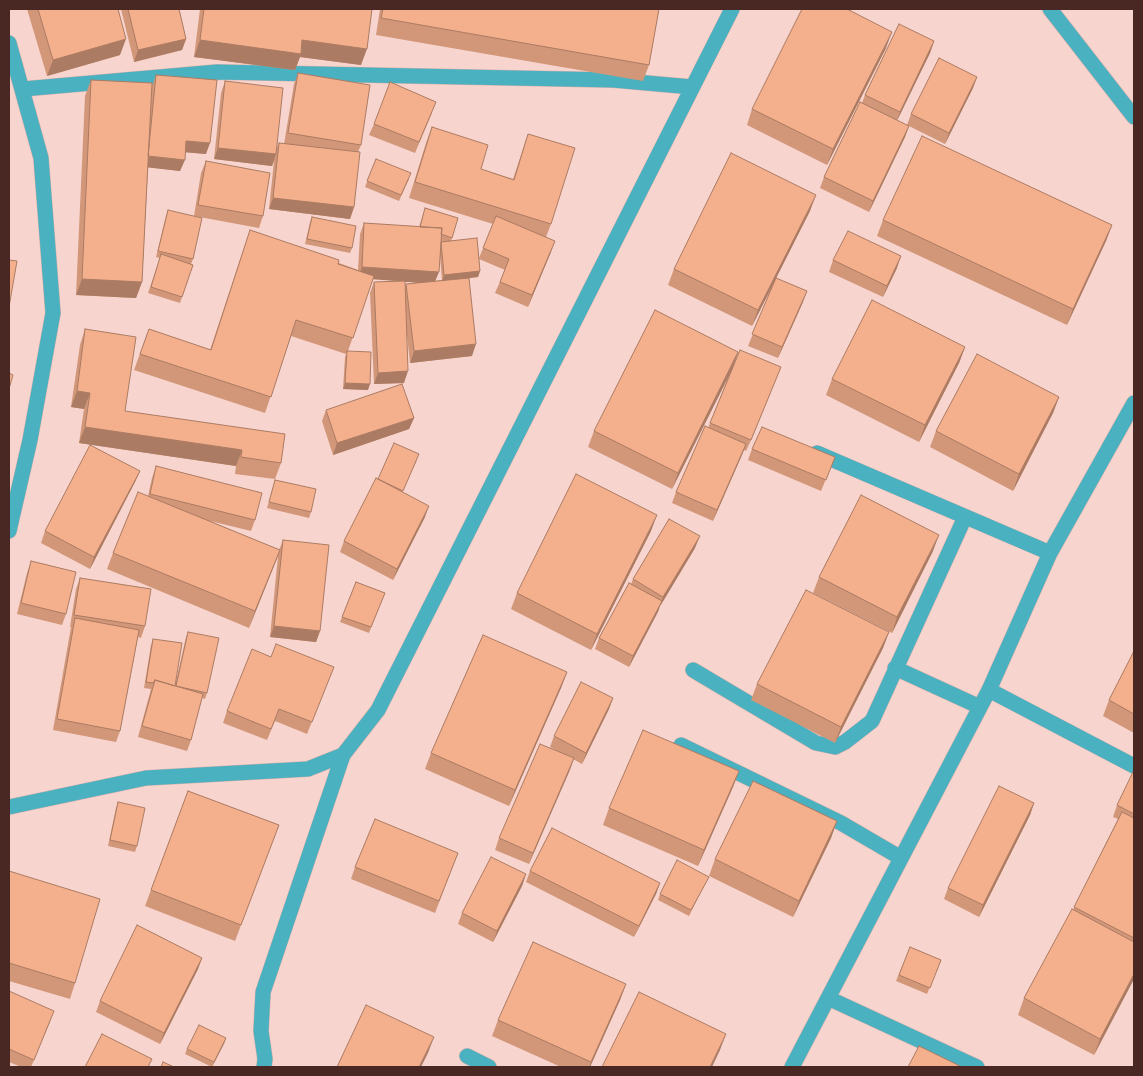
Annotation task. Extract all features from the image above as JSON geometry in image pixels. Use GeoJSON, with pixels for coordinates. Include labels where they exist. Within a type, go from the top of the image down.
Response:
{"type":"FeatureCollection","features":[{"type":"Feature","properties":{"kind":"street"},"geometry":{"type":"LineString","coordinates":[[264,1067],[265,1060],[261,1031],[263,992],[343,755],[378,710],[732,9]]}},
{"type":"Feature","properties":{"kind":"street"},"geometry":{"type":"LineString","coordinates":[[1050,9],[1134,117]]}},
{"type":"Feature","properties":{"kind":"street"},"geometry":{"type":"LineString","coordinates":[[9,43],[41,158],[52,313],[30,440],[9,531]]}},
{"type":"Feature","properties":{"kind":"street"},"geometry":{"type":"LineString","coordinates":[[23,89],[217,72],[613,80],[692,87]]}},
{"type":"Feature","properties":{"kind":"street"},"geometry":{"type":"LineString","coordinates":[[792,1067],[989,690],[1050,553],[1134,403]]}},
{"type":"Feature","properties":{"kind":"street"},"geometry":{"type":"LineString","coordinates":[[811,450],[1050,553]]}},
{"type":"Feature","properties":{"kind":"street"},"geometry":{"type":"LineString","coordinates":[[693,670],[816,743],[835,747],[845,742],[872,721],[894,668],[965,517]]}},
{"type":"Feature","properties":{"kind":"street"},"geometry":{"type":"LineString","coordinates":[[894,668],[980,707]]}},
{"type":"Feature","properties":{"kind":"street"},"geometry":{"type":"LineString","coordinates":[[989,690],[1134,766]]}},
{"type":"Feature","properties":{"kind":"street"},"geometry":{"type":"LineString","coordinates":[[681,745],[841,823],[901,858]]}},
{"type":"Feature","properties":{"kind":"street"},"geometry":{"type":"LineString","coordinates":[[9,808],[146,778],[308,769],[343,755]]}},
{"type":"Feature","properties":{"kind":"street"},"geometry":{"type":"LineString","coordinates":[[828,998],[977,1067]]}},
{"type":"Feature","properties":{"kind":"street"},"geometry":{"type":"LineString","coordinates":[[467,1056],[489,1067]]}},
{"type":"Feature","properties":{"kind":"building"},"geometry":{"type":"Polygon","coordinates":[[[38,9],[118,9],[126,39],[53,60],[38,9]]]}},
{"type":"Feature","properties":{"kind":"building"},"geometry":{"type":"Polygon","coordinates":[[[128,9],[179,9],[186,39],[138,50],[128,9]]]}},
{"type":"Feature","properties":{"kind":"building"},"geometry":{"type":"Polygon","coordinates":[[[204,9],[372,9],[367,49],[302,40],[301,54],[200,40],[204,9]]]}},
{"type":"Feature","properties":{"kind":"building"},"geometry":{"type":"Polygon","coordinates":[[[383,9],[659,9],[649,65],[381,18],[383,9]]]}},
{"type":"Feature","properties":{"kind":"building"},"geometry":{"type":"Polygon","coordinates":[[[802,9],[847,9],[892,32],[833,149],[752,109],[802,9]]]}},
{"type":"Feature","properties":{"kind":"building"},"geometry":{"type":"Polygon","coordinates":[[[899,24],[934,41],[900,112],[865,95],[899,24]]]}},
{"type":"Feature","properties":{"kind":"building"},"geometry":{"type":"Polygon","coordinates":[[[939,58],[977,77],[949,133],[911,114],[939,58]]]}},
{"type":"Feature","properties":{"kind":"building"},"geometry":{"type":"Polygon","coordinates":[[[298,73],[370,85],[361,145],[288,133],[298,73]]]}},
{"type":"Feature","properties":{"kind":"building"},"geometry":{"type":"Polygon","coordinates":[[[156,75],[217,80],[210,143],[186,141],[185,160],[148,156],[156,75]]]}},
{"type":"Feature","properties":{"kind":"building"},"geometry":{"type":"Polygon","coordinates":[[[91,80],[152,83],[142,282],[82,279],[91,80]]]}},
{"type":"Feature","properties":{"kind":"building"},"geometry":{"type":"Polygon","coordinates":[[[225,81],[283,88],[276,154],[218,148],[225,81]]]}},
{"type":"Feature","properties":{"kind":"building"},"geometry":{"type":"Polygon","coordinates":[[[390,82],[436,102],[419,142],[374,124],[390,82]]]}},
{"type":"Feature","properties":{"kind":"building"},"geometry":{"type":"Polygon","coordinates":[[[860,102],[909,126],[873,201],[824,177],[860,102]]]}},
{"type":"Feature","properties":{"kind":"building"},"geometry":{"type":"Polygon","coordinates":[[[432,127],[488,145],[481,169],[514,180],[528,134],[575,148],[551,224],[415,182],[432,127]]]}},
{"type":"Feature","properties":{"kind":"building"},"geometry":{"type":"Polygon","coordinates":[[[922,136],[1112,225],[1073,309],[883,220],[922,136]]]}},
{"type":"Feature","properties":{"kind":"building"},"geometry":{"type":"Polygon","coordinates":[[[279,143],[360,152],[354,207],[273,198],[279,143]]]}},
{"type":"Feature","properties":{"kind":"building"},"geometry":{"type":"Polygon","coordinates":[[[731,153],[816,195],[758,310],[674,269],[731,153]]]}},
{"type":"Feature","properties":{"kind":"building"},"geometry":{"type":"Polygon","coordinates":[[[376,159],[411,173],[401,195],[367,181],[376,159]]]}},
{"type":"Feature","properties":{"kind":"building"},"geometry":{"type":"Polygon","coordinates":[[[206,161],[270,173],[263,216],[198,205],[206,161]]]}},
{"type":"Feature","properties":{"kind":"building"},"geometry":{"type":"Polygon","coordinates":[[[425,208],[458,218],[452,238],[441,234],[442,228],[420,227],[425,208]]]}},
{"type":"Feature","properties":{"kind":"building"},"geometry":{"type":"Polygon","coordinates":[[[168,210],[202,218],[193,259],[158,251],[168,210]]]}},
{"type":"Feature","properties":{"kind":"building"},"geometry":{"type":"Polygon","coordinates":[[[496,216],[555,241],[532,295],[500,282],[509,259],[483,248],[496,216]]]}},
{"type":"Feature","properties":{"kind":"building"},"geometry":{"type":"Polygon","coordinates":[[[312,217],[356,226],[352,248],[307,239],[312,217]]]}},
{"type":"Feature","properties":{"kind":"building"},"geometry":{"type":"Polygon","coordinates":[[[364,223],[442,228],[439,272],[362,267],[364,223]]]}},
{"type":"Feature","properties":{"kind":"building"},"geometry":{"type":"Polygon","coordinates":[[[250,230],[339,260],[338,264],[374,276],[353,338],[296,320],[271,397],[140,354],[149,329],[211,350],[250,230]]]}},
{"type":"Feature","properties":{"kind":"building"},"geometry":{"type":"Polygon","coordinates":[[[848,231],[901,256],[887,286],[833,260],[848,231]]]}},
{"type":"Feature","properties":{"kind":"building"},"geometry":{"type":"Polygon","coordinates":[[[477,238],[480,271],[444,275],[441,242],[477,238]]]}},
{"type":"Feature","properties":{"kind":"building"},"geometry":{"type":"Polygon","coordinates":[[[161,254],[193,265],[182,297],[151,287],[161,254]]]}},
{"type":"Feature","properties":{"kind":"building"},"geometry":{"type":"Polygon","coordinates":[[[9,260],[17,261],[9,307],[9,260]]]}},
{"type":"Feature","properties":{"kind":"building"},"geometry":{"type":"Polygon","coordinates":[[[469,278],[476,344],[414,351],[406,284],[469,278]]]}},
{"type":"Feature","properties":{"kind":"building"},"geometry":{"type":"Polygon","coordinates":[[[776,278],[807,291],[782,347],[752,334],[776,278]]]}},
{"type":"Feature","properties":{"kind":"building"},"geometry":{"type":"Polygon","coordinates":[[[405,281],[408,371],[378,373],[374,282],[405,281]]]}},
{"type":"Feature","properties":{"kind":"building"},"geometry":{"type":"Polygon","coordinates":[[[872,300],[965,347],[925,425],[832,379],[872,300]]]}},
{"type":"Feature","properties":{"kind":"building"},"geometry":{"type":"Polygon","coordinates":[[[655,310],[738,352],[678,473],[594,431],[655,310]]]}},
{"type":"Feature","properties":{"kind":"building"},"geometry":{"type":"Polygon","coordinates":[[[85,329],[136,337],[125,411],[285,434],[281,463],[241,457],[242,450],[85,427],[90,393],[77,391],[85,329]]]}},
{"type":"Feature","properties":{"kind":"building"},"geometry":{"type":"Polygon","coordinates":[[[740,350],[781,367],[751,440],[710,423],[740,350]]]}},
{"type":"Feature","properties":{"kind":"building"},"geometry":{"type":"Polygon","coordinates":[[[347,351],[371,352],[370,384],[345,383],[347,351]]]}},
{"type":"Feature","properties":{"kind":"building"},"geometry":{"type":"Polygon","coordinates":[[[977,354],[1059,397],[1019,474],[936,431],[977,354]]]}},
{"type":"Feature","properties":{"kind":"building"},"geometry":{"type":"Polygon","coordinates":[[[9,373],[13,375],[9,389],[9,373]]]}},
{"type":"Feature","properties":{"kind":"building"},"geometry":{"type":"Polygon","coordinates":[[[402,384],[414,418],[337,443],[326,410],[402,384]]]}},
{"type":"Feature","properties":{"kind":"building"},"geometry":{"type":"Polygon","coordinates":[[[705,426],[746,444],[717,510],[676,492],[705,426]]]}},
{"type":"Feature","properties":{"kind":"building"},"geometry":{"type":"Polygon","coordinates":[[[762,427],[835,457],[826,480],[752,449],[762,427]]]}},
{"type":"Feature","properties":{"kind":"building"},"geometry":{"type":"Polygon","coordinates":[[[394,443],[419,454],[403,491],[378,479],[394,443]]]}},
{"type":"Feature","properties":{"kind":"building"},"geometry":{"type":"Polygon","coordinates":[[[90,445],[140,471],[94,557],[45,531],[90,445]]]}},
{"type":"Feature","properties":{"kind":"building"},"geometry":{"type":"Polygon","coordinates":[[[156,466],[262,493],[255,520],[150,494],[156,466]]]}},
{"type":"Feature","properties":{"kind":"building"},"geometry":{"type":"Polygon","coordinates":[[[576,474],[657,515],[597,634],[517,593],[576,474]]]}},
{"type":"Feature","properties":{"kind":"building"},"geometry":{"type":"Polygon","coordinates":[[[376,478],[429,506],[397,569],[344,541],[376,478]]]}},
{"type":"Feature","properties":{"kind":"building"},"geometry":{"type":"Polygon","coordinates":[[[275,480],[316,489],[311,512],[269,502],[275,480]]]}},
{"type":"Feature","properties":{"kind":"building"},"geometry":{"type":"Polygon","coordinates":[[[138,492],[280,550],[255,611],[113,553],[138,492]]]}},
{"type":"Feature","properties":{"kind":"building"},"geometry":{"type":"Polygon","coordinates":[[[861,495],[939,535],[897,617],[819,577],[861,495]]]}},
{"type":"Feature","properties":{"kind":"building"},"geometry":{"type":"Polygon","coordinates":[[[669,519],[700,536],[663,597],[633,579],[669,519]]]}},
{"type":"Feature","properties":{"kind":"building"},"geometry":{"type":"Polygon","coordinates":[[[283,540],[329,545],[320,631],[274,626],[283,540]]]}},
{"type":"Feature","properties":{"kind":"building"},"geometry":{"type":"Polygon","coordinates":[[[31,561],[76,572],[66,614],[21,603],[31,561]]]}},
{"type":"Feature","properties":{"kind":"building"},"geometry":{"type":"Polygon","coordinates":[[[80,578],[151,589],[145,626],[74,615],[80,578]]]}},
{"type":"Feature","properties":{"kind":"building"},"geometry":{"type":"Polygon","coordinates":[[[356,582],[385,593],[371,627],[342,617],[356,582]]]}},
{"type":"Feature","properties":{"kind":"building"},"geometry":{"type":"Polygon","coordinates":[[[629,583],[662,601],[633,656],[599,638],[629,583]]]}},
{"type":"Feature","properties":{"kind":"building"},"geometry":{"type":"Polygon","coordinates":[[[806,590],[889,632],[841,727],[757,684],[806,590]]]}},
{"type":"Feature","properties":{"kind":"building"},"geometry":{"type":"Polygon","coordinates":[[[75,618],[139,630],[120,731],[57,719],[75,618]]]}},
{"type":"Feature","properties":{"kind":"building"},"geometry":{"type":"Polygon","coordinates":[[[188,632],[219,638],[207,693],[176,686],[188,632]]]}},
{"type":"Feature","properties":{"kind":"building"},"geometry":{"type":"Polygon","coordinates":[[[483,635],[567,672],[515,790],[431,753],[483,635]]]}},
{"type":"Feature","properties":{"kind":"building"},"geometry":{"type":"Polygon","coordinates":[[[153,639],[182,643],[175,686],[155,680],[153,683],[146,682],[153,639]]]}},
{"type":"Feature","properties":{"kind":"building"},"geometry":{"type":"Polygon","coordinates":[[[276,644],[334,667],[312,722],[279,709],[271,729],[227,711],[252,649],[271,657],[276,644]]]}},
{"type":"Feature","properties":{"kind":"building"},"geometry":{"type":"Polygon","coordinates":[[[1134,651],[1134,714],[1109,700],[1134,651]]]}},
{"type":"Feature","properties":{"kind":"building"},"geometry":{"type":"Polygon","coordinates":[[[155,680],[203,694],[191,740],[142,726],[155,680]]]}},
{"type":"Feature","properties":{"kind":"building"},"geometry":{"type":"Polygon","coordinates":[[[581,682],[613,698],[586,753],[554,736],[581,682]]]}},
{"type":"Feature","properties":{"kind":"building"},"geometry":{"type":"Polygon","coordinates":[[[643,730],[739,771],[704,850],[609,808],[643,730]]]}},
{"type":"Feature","properties":{"kind":"building"},"geometry":{"type":"Polygon","coordinates":[[[540,744],[574,758],[533,853],[499,838],[540,744]]]}},
{"type":"Feature","properties":{"kind":"building"},"geometry":{"type":"Polygon","coordinates":[[[1134,773],[1134,814],[1117,805],[1134,773]]]}},
{"type":"Feature","properties":{"kind":"building"},"geometry":{"type":"Polygon","coordinates":[[[753,781],[837,821],[799,901],[715,859],[753,781]]]}},
{"type":"Feature","properties":{"kind":"building"},"geometry":{"type":"Polygon","coordinates":[[[999,786],[1034,803],[983,905],[948,888],[999,786]]]}},
{"type":"Feature","properties":{"kind":"building"},"geometry":{"type":"Polygon","coordinates":[[[188,791],[279,825],[241,925],[151,890],[188,791]]]}},
{"type":"Feature","properties":{"kind":"building"},"geometry":{"type":"Polygon","coordinates":[[[118,802],[145,808],[137,846],[110,840],[118,802]]]}},
{"type":"Feature","properties":{"kind":"building"},"geometry":{"type":"Polygon","coordinates":[[[1122,812],[1134,818],[1134,938],[1074,907],[1122,812]]]}},
{"type":"Feature","properties":{"kind":"building"},"geometry":{"type":"Polygon","coordinates":[[[375,819],[458,853],[439,901],[355,867],[375,819]]]}},
{"type":"Feature","properties":{"kind":"building"},"geometry":{"type":"Polygon","coordinates":[[[552,828],[660,883],[639,926],[530,871],[552,828]]]}},
{"type":"Feature","properties":{"kind":"building"},"geometry":{"type":"Polygon","coordinates":[[[491,857],[526,874],[497,931],[462,913],[491,857]]]}},
{"type":"Feature","properties":{"kind":"building"},"geometry":{"type":"Polygon","coordinates":[[[677,860],[709,877],[691,910],[660,894],[677,860]]]}},
{"type":"Feature","properties":{"kind":"building"},"geometry":{"type":"Polygon","coordinates":[[[9,871],[100,899],[75,983],[9,963],[9,871]]]}},
{"type":"Feature","properties":{"kind":"building"},"geometry":{"type":"Polygon","coordinates":[[[1072,909],[1134,942],[1134,974],[1100,1039],[1024,998],[1072,909]]]}},
{"type":"Feature","properties":{"kind":"building"},"geometry":{"type":"Polygon","coordinates":[[[137,925],[202,958],[164,1033],[100,1001],[137,925]]]}},
{"type":"Feature","properties":{"kind":"building"},"geometry":{"type":"Polygon","coordinates":[[[533,942],[626,984],[591,1062],[498,1020],[533,942]]]}},
{"type":"Feature","properties":{"kind":"building"},"geometry":{"type":"Polygon","coordinates":[[[910,947],[941,960],[930,988],[899,975],[910,947]]]}},
{"type":"Feature","properties":{"kind":"building"},"geometry":{"type":"Polygon","coordinates":[[[9,991],[54,1011],[34,1060],[9,1049],[9,991]]]}},
{"type":"Feature","properties":{"kind":"building"},"geometry":{"type":"Polygon","coordinates":[[[639,992],[726,1034],[710,1067],[602,1067],[639,992]]]}},
{"type":"Feature","properties":{"kind":"building"},"geometry":{"type":"Polygon","coordinates":[[[366,1005],[434,1037],[419,1067],[337,1067],[366,1005]]]}},
{"type":"Feature","properties":{"kind":"building"},"geometry":{"type":"Polygon","coordinates":[[[199,1025],[226,1038],[214,1062],[187,1049],[199,1025]]]}},
{"type":"Feature","properties":{"kind":"building"},"geometry":{"type":"Polygon","coordinates":[[[102,1034],[152,1059],[148,1067],[85,1067],[102,1034]]]}},
{"type":"Feature","properties":{"kind":"building"},"geometry":{"type":"Polygon","coordinates":[[[919,1046],[962,1067],[908,1067],[919,1046]]]}},
{"type":"Feature","properties":{"kind":"building"},"geometry":{"type":"Polygon","coordinates":[[[163,1062],[174,1067],[161,1067],[163,1062]]]}}]}
